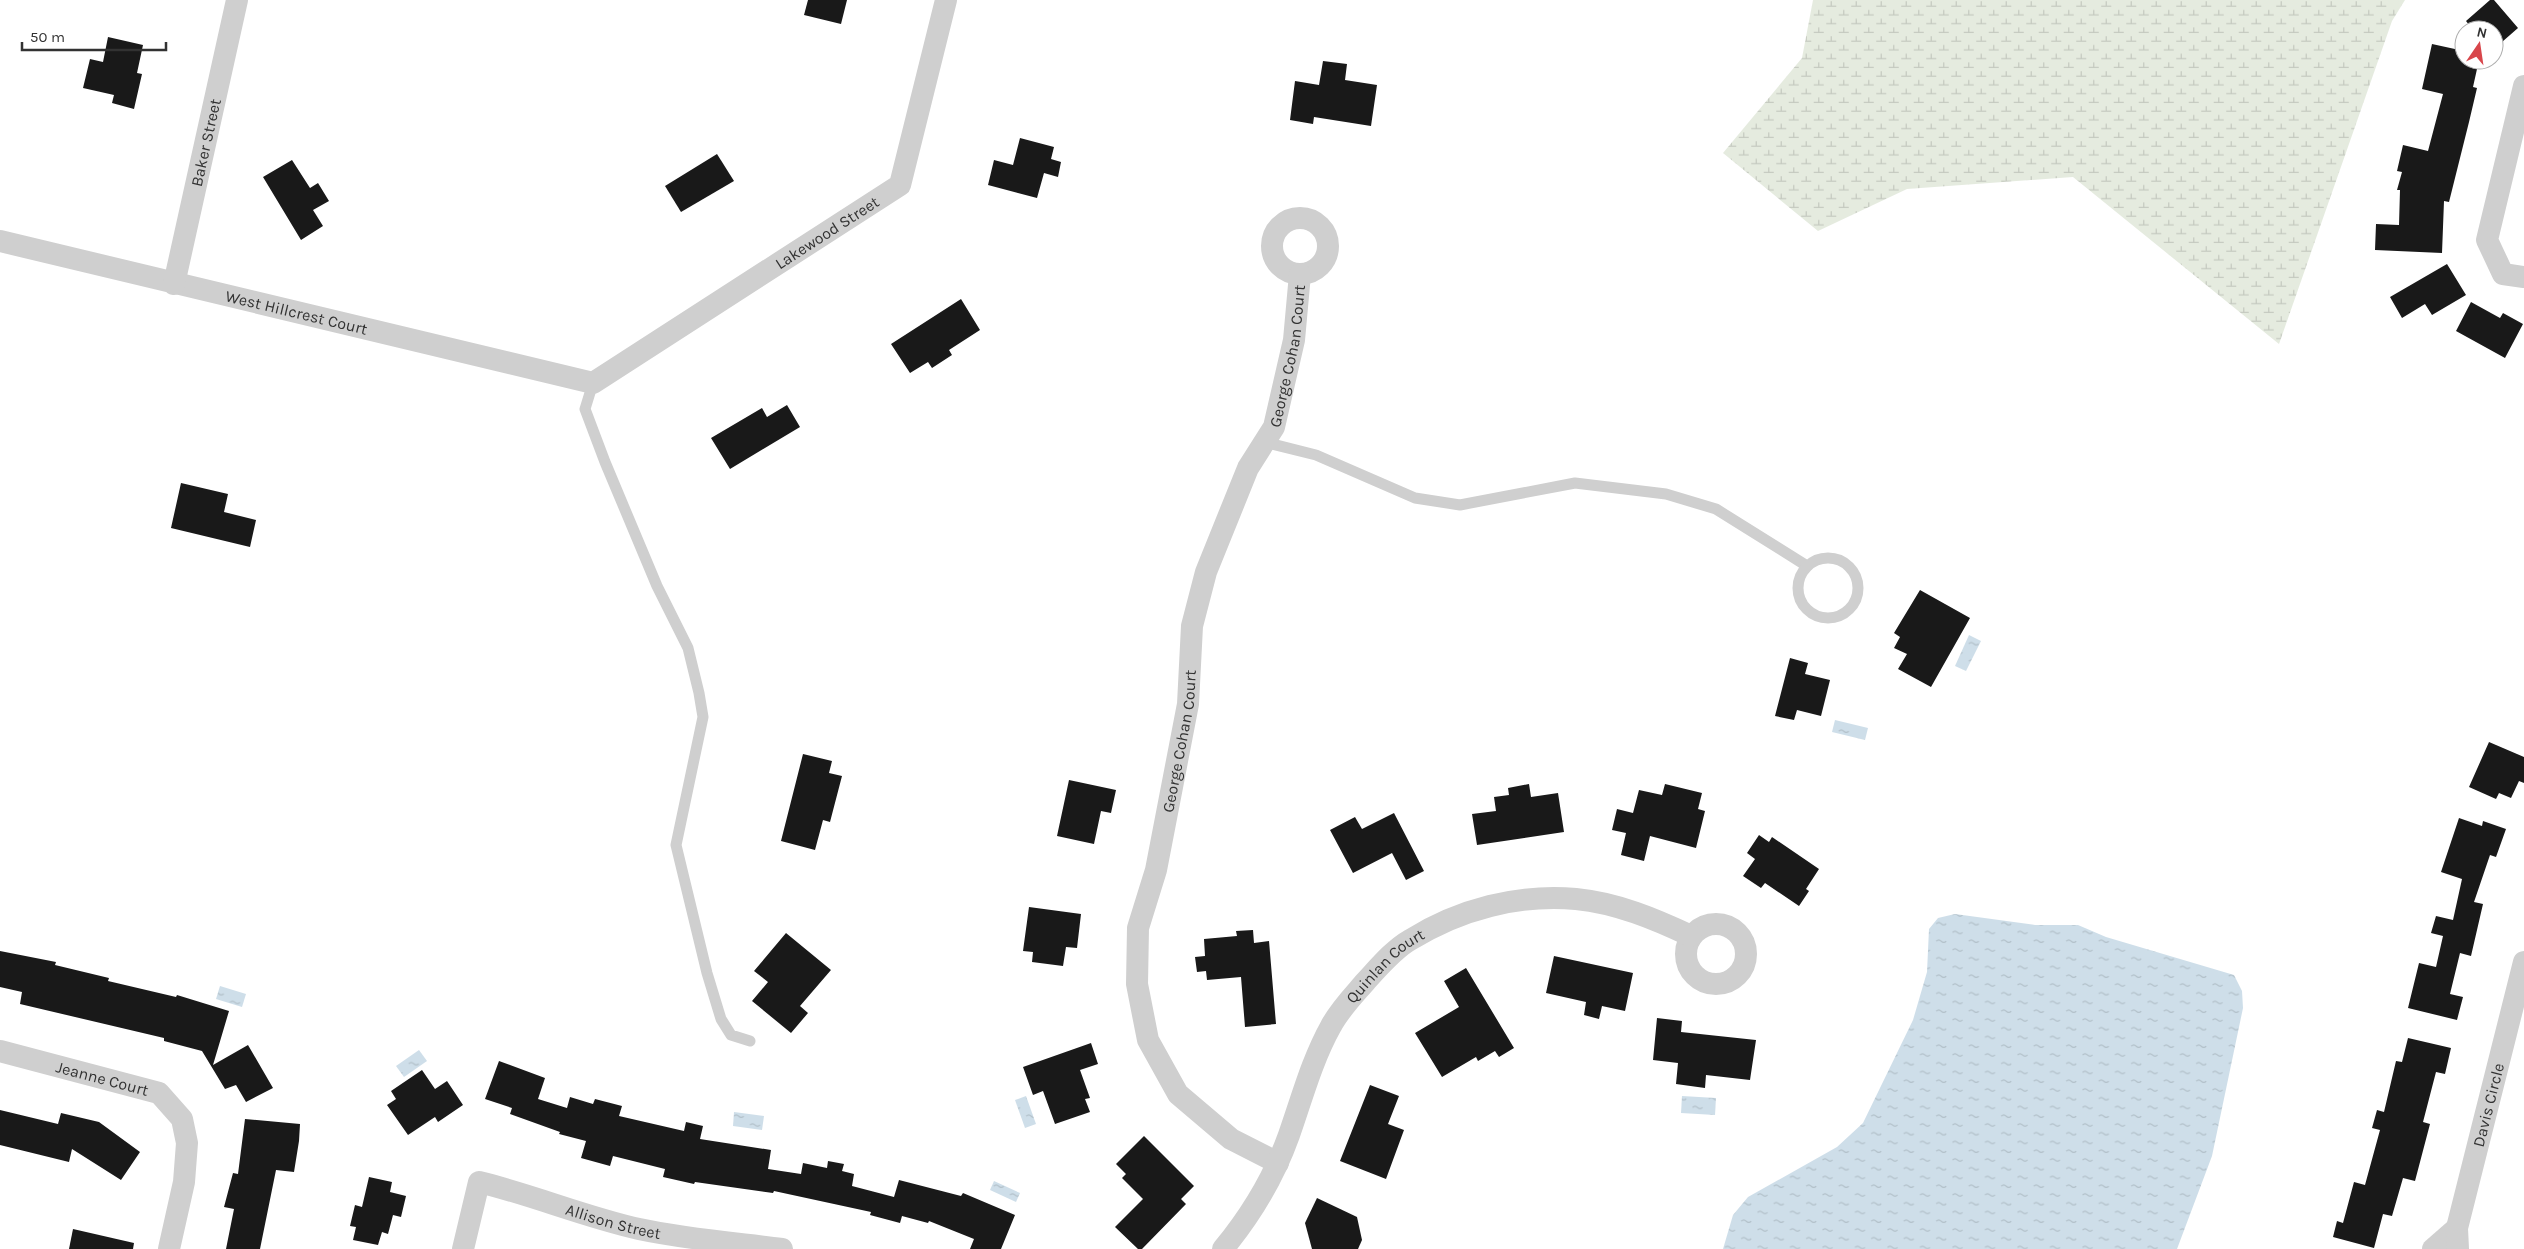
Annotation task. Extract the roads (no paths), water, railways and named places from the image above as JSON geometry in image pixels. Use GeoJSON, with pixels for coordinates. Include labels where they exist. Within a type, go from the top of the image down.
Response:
{"type":"FeatureCollection","features":[{"type":"Feature","properties":{"kind":"street","name":"Baker Street"},"geometry":{"type":"LineString","coordinates":[[174,284],[237,0]]}},
{"type":"Feature","properties":{"kind":"street","name":"Lakewood Street"},"geometry":{"type":"LineString","coordinates":[[593,383],[900,184],[946,0]]}},
{"type":"Feature","properties":{"kind":"street"},"geometry":{"type":"LineString","coordinates":[[2524,86],[2487,240],[2503,274],[2524,277]]}},
{"type":"Feature","properties":{"kind":"street","name":"West Hillcrest Court"},"geometry":{"type":"LineString","coordinates":[[0,241],[593,383]]}},
{"type":"Feature","properties":{"kind":"street","name":"George Cohan Court"},"geometry":{"type":"LineString","coordinates":[[1278,1163],[1231,1139],[1178,1094],[1148,1040],[1137,984],[1138,928],[1156,870],[1188,704],[1192,626],[1206,572],[1248,468],[1274,427],[1294,340],[1300,274]]}},
{"type":"Feature","properties":{"kind":"street","name":"Quinlan Court"},"geometry":{"type":"LineString","coordinates":[[1223,1249],[1259,1200],[1278,1163],[1308,1074],[1331,1025],[1377,969],[1409,940],[1464,912],[1505,903],[1548,898],[1578,899],[1617,907],[1656,920],[1691,936]]}},
{"type":"Feature","properties":{"kind":"street","name":"Davis Circle"},"geometry":{"type":"LineString","coordinates":[[2457,1239],[2524,962]]}},
{"type":"Feature","properties":{"kind":"street","name":"Jeanne Court"},"geometry":{"type":"LineString","coordinates":[[0,1051],[159,1093],[182,1119],[188,1143],[184,1182],[170,1249]]}},
{"type":"Feature","properties":{"kind":"street","name":"Allison Street"},"geometry":{"type":"LineString","coordinates":[[463,1249],[479,1182],[528,1194],[639,1229],[782,1249]]}},
{"type":"Feature","properties":{"kind":"street"},"geometry":{"type":"LineString","coordinates":[[2433,1249],[2457,1239]]}},
{"type":"Feature","properties":{"kind":"lane"},"geometry":{"type":"LineString","coordinates":[[593,383],[585,409],[657,586],[688,648],[703,717],[676,845],[707,973],[721,1019],[731,1035],[750,1041]]}},
{"type":"Feature","properties":{"kind":"lane"},"geometry":{"type":"LineString","coordinates":[[1264,442],[1316,455],[1415,498],[1460,505],[1575,483],[1666,494],[1716,509],[1807,566]]}},
{"type":"Feature","properties":{"kind":"lane"},"geometry":{"type":"LineString","coordinates":[[1825,558],[1835,558],[1851,569],[1858,587],[1852,605],[1845,612],[1836,617],[1826,618],[1808,610],[1802,602],[1798,583],[1807,566],[1825,558]]}},
{"type":"Feature","properties":{"kind":"water"},"geometry":{"type":"Polygon","coordinates":[[[1969,635],[1981,641],[1966,671],[1955,666],[1969,635]]]}},
{"type":"Feature","properties":{"kind":"water"},"geometry":{"type":"Polygon","coordinates":[[[1835,720],[1868,728],[1865,740],[1832,732],[1835,720]]]}},
{"type":"Feature","properties":{"kind":"water"},"geometry":{"type":"Polygon","coordinates":[[[1955,914],[2035,925],[2078,925],[2106,937],[2234,975],[2242,991],[2243,1008],[2212,1156],[2177,1249],[1723,1249],[1733,1215],[1748,1197],[1837,1147],[1863,1123],[1913,1020],[1927,972],[1929,929],[1938,918],[1955,914]]]}},
{"type":"Feature","properties":{"kind":"water"},"geometry":{"type":"Polygon","coordinates":[[[220,986],[246,994],[242,1007],[216,999],[220,986]]]}},
{"type":"Feature","properties":{"kind":"water"},"geometry":{"type":"Polygon","coordinates":[[[419,1050],[427,1061],[404,1077],[396,1066],[419,1050]]]}},
{"type":"Feature","properties":{"kind":"water"},"geometry":{"type":"Polygon","coordinates":[[[1026,1096],[1036,1124],[1025,1128],[1015,1100],[1026,1096]]]}},
{"type":"Feature","properties":{"kind":"water"},"geometry":{"type":"Polygon","coordinates":[[[1682,1096],[1716,1098],[1715,1115],[1681,1113],[1682,1096]]]}},
{"type":"Feature","properties":{"kind":"water"},"geometry":{"type":"Polygon","coordinates":[[[734,1112],[764,1116],[762,1130],[733,1126],[734,1112]]]}},
{"type":"Feature","properties":{"kind":"water"},"geometry":{"type":"Polygon","coordinates":[[[994,1181],[1020,1193],[1016,1202],[990,1190],[994,1181]]]}}]}
